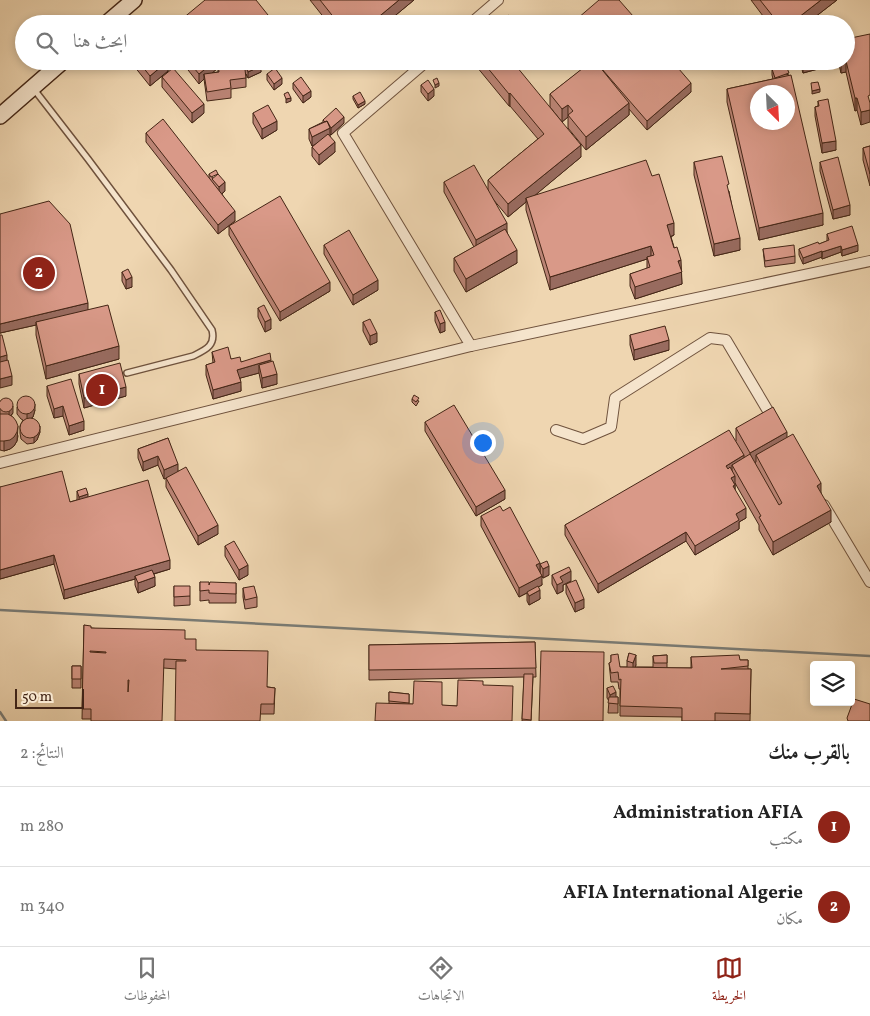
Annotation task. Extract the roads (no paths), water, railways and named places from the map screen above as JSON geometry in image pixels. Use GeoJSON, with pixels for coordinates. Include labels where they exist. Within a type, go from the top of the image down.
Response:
{"type":"FeatureCollection","features":[{"type":"Feature","properties":{"kind":"main road"},"geometry":{"type":"LineString","coordinates":[[116,15],[134,0]]}},
{"type":"Feature","properties":{"kind":"main road"},"geometry":{"type":"LineString","coordinates":[[0,116],[53,70]]}},
{"type":"Feature","properties":{"kind":"street"},"geometry":{"type":"LineString","coordinates":[[480,15],[498,0]]}},
{"type":"Feature","properties":{"kind":"street"},"geometry":{"type":"LineString","coordinates":[[416,70],[343,133],[472,346]]}},
{"type":"Feature","properties":{"kind":"street"},"geometry":{"type":"LineString","coordinates":[[0,463],[472,346],[870,261]]}},
{"type":"Feature","properties":{"kind":"street"},"geometry":{"type":"LineString","coordinates":[[556,430],[583,439],[611,427],[614,398],[710,338],[726,340],[780,432]]}},
{"type":"Feature","properties":{"kind":"street"},"geometry":{"type":"LineString","coordinates":[[820,499],[870,582]]}},
{"type":"Feature","properties":{"kind":"lane"},"geometry":{"type":"LineString","coordinates":[[32,88],[171,270],[212,330],[214,337],[210,346],[203,352],[127,373]]}},
{"type":"Feature","properties":{"kind":"waterway"},"geometry":{"type":"LineString","coordinates":[[0,610],[870,656]]}},
{"type":"Feature","properties":{"kind":"waterway"},"geometry":{"type":"LineString","coordinates":[[0,712],[6,721]]}},
{"type":"Feature","properties":{"kind":"place","name":"AFIA International Algerie"},"geometry":{"type":"Point","coordinates":[39,273]}},
{"type":"Feature","properties":{"kind":"place","name":"Administration AFIA"},"geometry":{"type":"Point","coordinates":[102,390]}}]}
